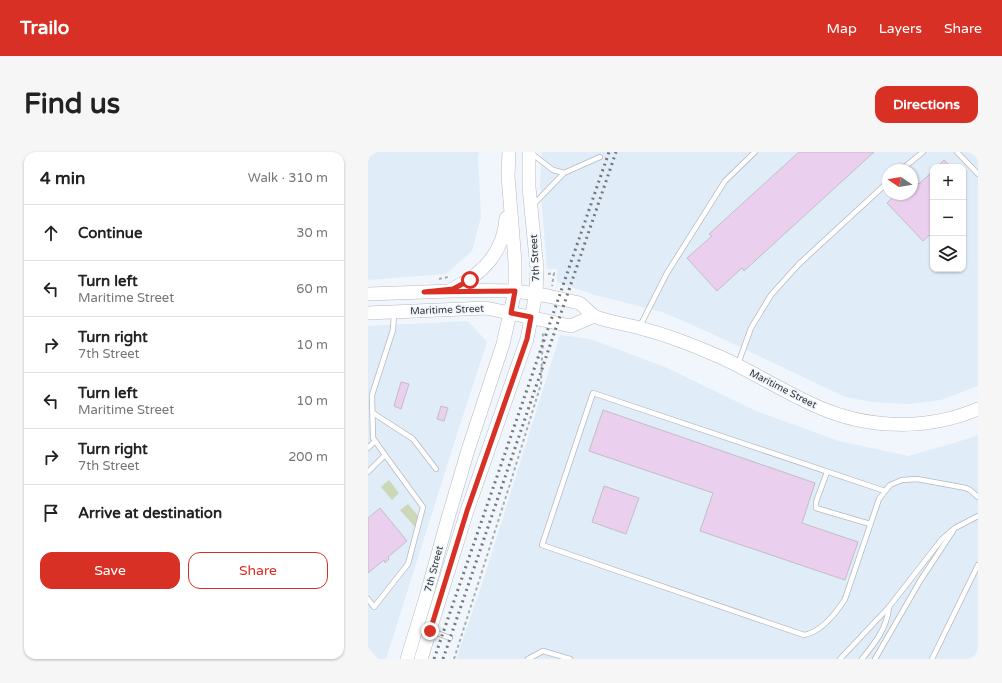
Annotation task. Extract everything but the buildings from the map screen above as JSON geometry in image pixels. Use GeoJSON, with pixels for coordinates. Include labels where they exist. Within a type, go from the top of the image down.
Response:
{"type":"FeatureCollection","features":[{"type":"Feature","properties":{"kind":"main road","name":"7th Street"},"geometry":{"type":"LineString","coordinates":[[407,659],[448,518],[503,344],[511,313],[515,291],[515,262],[508,176],[509,152]]}},
{"type":"Feature","properties":{"kind":"main road","name":"7th Street"},"geometry":{"type":"LineString","coordinates":[[421,659],[467,511],[527,339],[536,293],[537,269],[529,187],[530,152]]}},
{"type":"Feature","properties":{"kind":"main road"},"geometry":{"type":"LineString","coordinates":[[424,292],[453,289],[470,280],[487,266],[497,251],[505,230],[508,176]]}},
{"type":"Feature","properties":{"kind":"main road","name":"Maritime Street"},"geometry":{"type":"LineString","coordinates":[[368,294],[515,291],[536,293],[580,304],[594,316],[691,344],[737,365],[816,406],[864,421],[887,424],[914,424],[941,421],[967,414],[978,409]]}},
{"type":"Feature","properties":{"kind":"main road"},"geometry":{"type":"LineString","coordinates":[[393,293],[394,312]]}},
{"type":"Feature","properties":{"kind":"main road","name":"Maritime Street"},"geometry":{"type":"LineString","coordinates":[[368,313],[486,308],[571,326],[594,316]]}},
{"type":"Feature","properties":{"kind":"lane"},"geometry":{"type":"LineString","coordinates":[[530,152],[553,170],[564,172]]}},
{"type":"Feature","properties":{"kind":"lane"},"geometry":{"type":"LineString","coordinates":[[639,328],[667,273],[725,181],[755,152]]}},
{"type":"Feature","properties":{"kind":"lane"},"geometry":{"type":"LineString","coordinates":[[908,164],[923,152]]}},
{"type":"Feature","properties":{"kind":"lane"},"geometry":{"type":"LineString","coordinates":[[957,152],[978,174]]}},
{"type":"Feature","properties":{"kind":"lane"},"geometry":{"type":"LineString","coordinates":[[531,208],[564,172],[600,157]]}},
{"type":"Feature","properties":{"kind":"lane"},"geometry":{"type":"LineString","coordinates":[[737,365],[751,328],[771,295],[799,264],[882,188]]}},
{"type":"Feature","properties":{"kind":"lane"},"geometry":{"type":"LineString","coordinates":[[368,599],[374,607],[408,564],[423,507],[374,438],[371,425],[373,413],[370,395],[393,330],[394,312]]}},
{"type":"Feature","properties":{"kind":"lane"},"geometry":{"type":"LineString","coordinates":[[885,491],[593,392],[542,545],[804,635],[815,632],[838,610],[845,599],[879,499],[890,485],[902,480],[917,479],[966,488],[978,498]]}},
{"type":"Feature","properties":{"kind":"lane"},"geometry":{"type":"LineString","coordinates":[[373,413],[414,439],[436,469]]}},
{"type":"Feature","properties":{"kind":"lane"},"geometry":{"type":"LineString","coordinates":[[368,448],[376,441]]}},
{"type":"Feature","properties":{"kind":"lane"},"geometry":{"type":"LineString","coordinates":[[368,472],[385,455]]}},
{"type":"Feature","properties":{"kind":"lane"},"geometry":{"type":"LineString","coordinates":[[827,472],[816,502],[816,508],[870,524]]}},
{"type":"Feature","properties":{"kind":"lane"},"geometry":{"type":"LineString","coordinates":[[840,659],[889,607],[942,539],[955,528],[978,516]]}},
{"type":"Feature","properties":{"kind":"lane"},"geometry":{"type":"LineString","coordinates":[[875,659],[920,581],[955,528]]}},
{"type":"Feature","properties":{"kind":"lane"},"geometry":{"type":"LineString","coordinates":[[932,659],[978,565]]}},
{"type":"Feature","properties":{"kind":"lane"},"geometry":{"type":"LineString","coordinates":[[862,659],[878,639],[885,627],[889,607]]}},
{"type":"Feature","properties":{"kind":"lane"},"geometry":{"type":"LineString","coordinates":[[430,631],[450,638]]}},
{"type":"Feature","properties":{"kind":"lane"},"geometry":{"type":"LineString","coordinates":[[528,659],[543,651],[570,659]]}},
{"type":"Feature","properties":{"kind":"path"},"geometry":{"type":"LineString","coordinates":[[438,279],[451,276]]}},
{"type":"Feature","properties":{"kind":"path"},"geometry":{"type":"LineString","coordinates":[[454,659],[541,384],[542,336]]}},
{"type":"Feature","properties":{"kind":"shaded area"},"geometry":{"type":"Polygon","coordinates":[[[368,152],[479,152],[481,217],[472,251],[446,274],[368,280],[368,152]]]}},
{"type":"Feature","properties":{"kind":"shaded area"},"geometry":{"type":"Polygon","coordinates":[[[542,152],[978,152],[978,386],[941,400],[907,404],[872,402],[845,397],[706,331],[662,312],[595,295],[557,282],[557,269],[547,269],[540,184],[542,152]]]}},
{"type":"Feature","properties":{"kind":"shaded area"},"geometry":{"type":"Polygon","coordinates":[[[468,321],[487,342],[386,659],[378,659],[368,647],[368,326],[468,321]]]}},
{"type":"Feature","properties":{"kind":"shaded area"},"geometry":{"type":"Polygon","coordinates":[[[560,335],[590,339],[665,367],[756,411],[839,441],[908,456],[978,435],[978,659],[456,659],[483,581],[560,335]]]}},
{"type":"Feature","properties":{"kind":"green space"},"geometry":{"type":"Polygon","coordinates":[[[389,480],[399,493],[392,500],[381,487],[389,480]]]}},
{"type":"Feature","properties":{"kind":"green space"},"geometry":{"type":"Polygon","coordinates":[[[408,504],[418,516],[416,528],[400,510],[408,504]]]}},
{"type":"Feature","properties":{"kind":"railway"},"geometry":{"type":"LineString","coordinates":[[434,659],[609,152]]}},
{"type":"Feature","properties":{"kind":"railway"},"geometry":{"type":"LineString","coordinates":[[443,659],[616,152]]}},
{"type":"Feature","properties":{"kind":"route"},"geometry":{"type":"LineString","coordinates":[[430,631],[467,511],[527,339],[531,317],[511,313],[515,291],[478,290],[424,292],[453,289],[470,280]]}}]}
